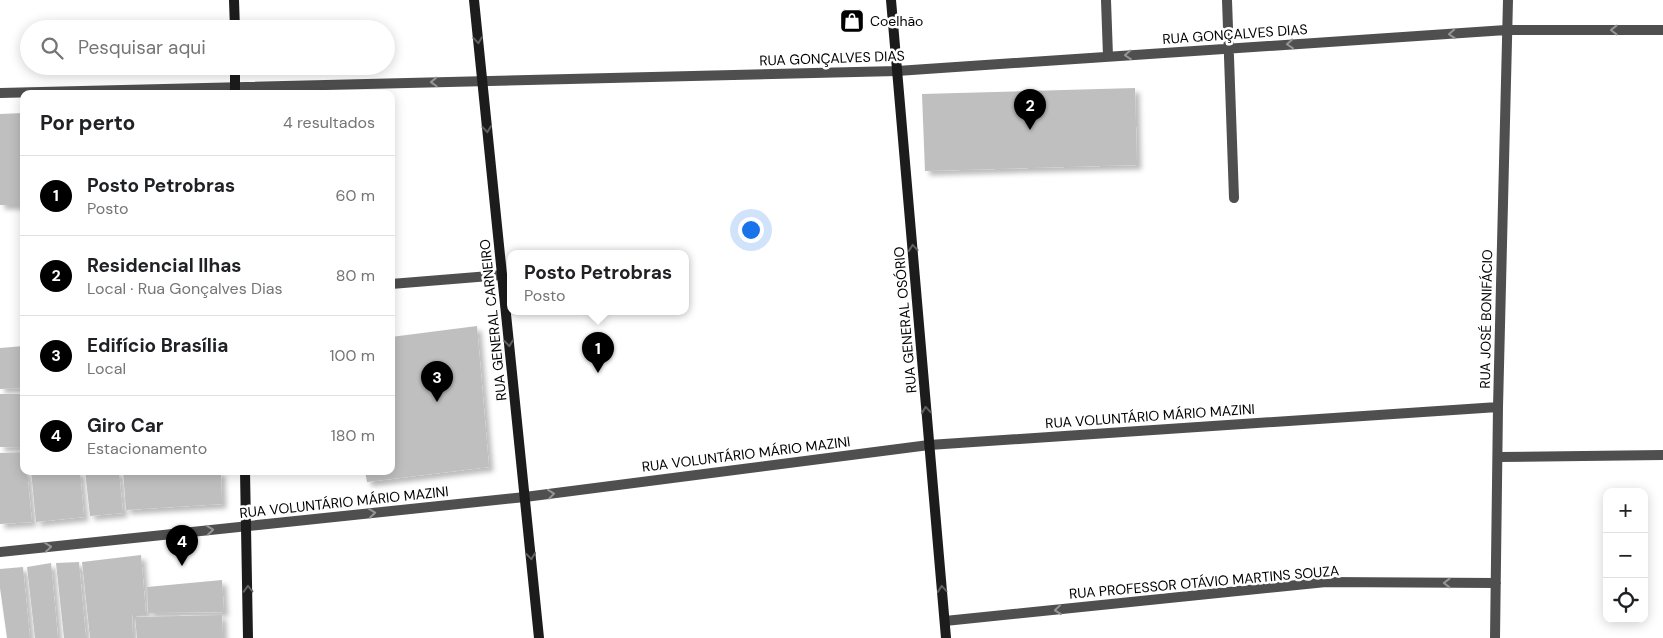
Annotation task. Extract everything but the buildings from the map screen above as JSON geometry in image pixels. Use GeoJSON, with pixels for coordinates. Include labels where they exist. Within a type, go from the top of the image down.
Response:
{"type":"FeatureCollection","features":[{"type":"Feature","properties":{"kind":"street"},"geometry":{"type":"LineString","coordinates":[[234,0],[235,20]]}},
{"type":"Feature","properties":{"kind":"street","name":"RUA GENERAL CARNEIRO"},"geometry":{"type":"LineString","coordinates":[[474,0],[539,638]]}},
{"type":"Feature","properties":{"kind":"street","name":"RUA GENERAL OSÓRIO"},"geometry":{"type":"LineString","coordinates":[[891,0],[946,638]]}},
{"type":"Feature","properties":{"kind":"street"},"geometry":{"type":"LineString","coordinates":[[1106,0],[1108,56]]}},
{"type":"Feature","properties":{"kind":"street"},"geometry":{"type":"LineString","coordinates":[[1227,0],[1234,198]]}},
{"type":"Feature","properties":{"kind":"street","name":"RUA JOSÉ BONIFÁCIO"},"geometry":{"type":"LineString","coordinates":[[1495,638],[1498,407],[1508,0]]}},
{"type":"Feature","properties":{"kind":"street","name":"RUA GONÇALVES DIAS"},"geometry":{"type":"LineString","coordinates":[[257,90],[482,80],[897,71],[1506,30],[1663,30]]}},
{"type":"Feature","properties":{"kind":"street"},"geometry":{"type":"LineString","coordinates":[[235,75],[235,90]]}},
{"type":"Feature","properties":{"kind":"street","name":"RUA GONÇALVES DIAS"},"geometry":{"type":"LineString","coordinates":[[0,93],[20,93]]}},
{"type":"Feature","properties":{"kind":"street"},"geometry":{"type":"LineString","coordinates":[[395,284],[502,275]]}},
{"type":"Feature","properties":{"kind":"street","name":"RUA VOLUNTÁRIO MÁRIO MAZINI"},"geometry":{"type":"LineString","coordinates":[[0,552],[525,497],[929,445],[1498,407]]}},
{"type":"Feature","properties":{"kind":"street"},"geometry":{"type":"LineString","coordinates":[[1498,457],[1663,456]]}},
{"type":"Feature","properties":{"kind":"street"},"geometry":{"type":"LineString","coordinates":[[245,475],[248,638]]}},
{"type":"Feature","properties":{"kind":"street","name":"RUA PROFESSOR OTÁVIO MARTINS SOUZA"},"geometry":{"type":"LineString","coordinates":[[945,621],[1326,582],[1496,583]]}},
{"type":"Feature","properties":{"kind":"place","name":"Coelhão"},"geometry":{"type":"Point","coordinates":[852,21]}},
{"type":"Feature","properties":{"kind":"place","name":"Residencial Ilhas"},"geometry":{"type":"Point","coordinates":[1030,130]}},
{"type":"Feature","properties":{"kind":"place","name":"Posto Petrobras"},"geometry":{"type":"Point","coordinates":[598,373]}},
{"type":"Feature","properties":{"kind":"place","name":"Edifício Brasília"},"geometry":{"type":"Point","coordinates":[437,402]}},
{"type":"Feature","properties":{"kind":"place","name":"Giro Car"},"geometry":{"type":"Point","coordinates":[182,566]}}]}
